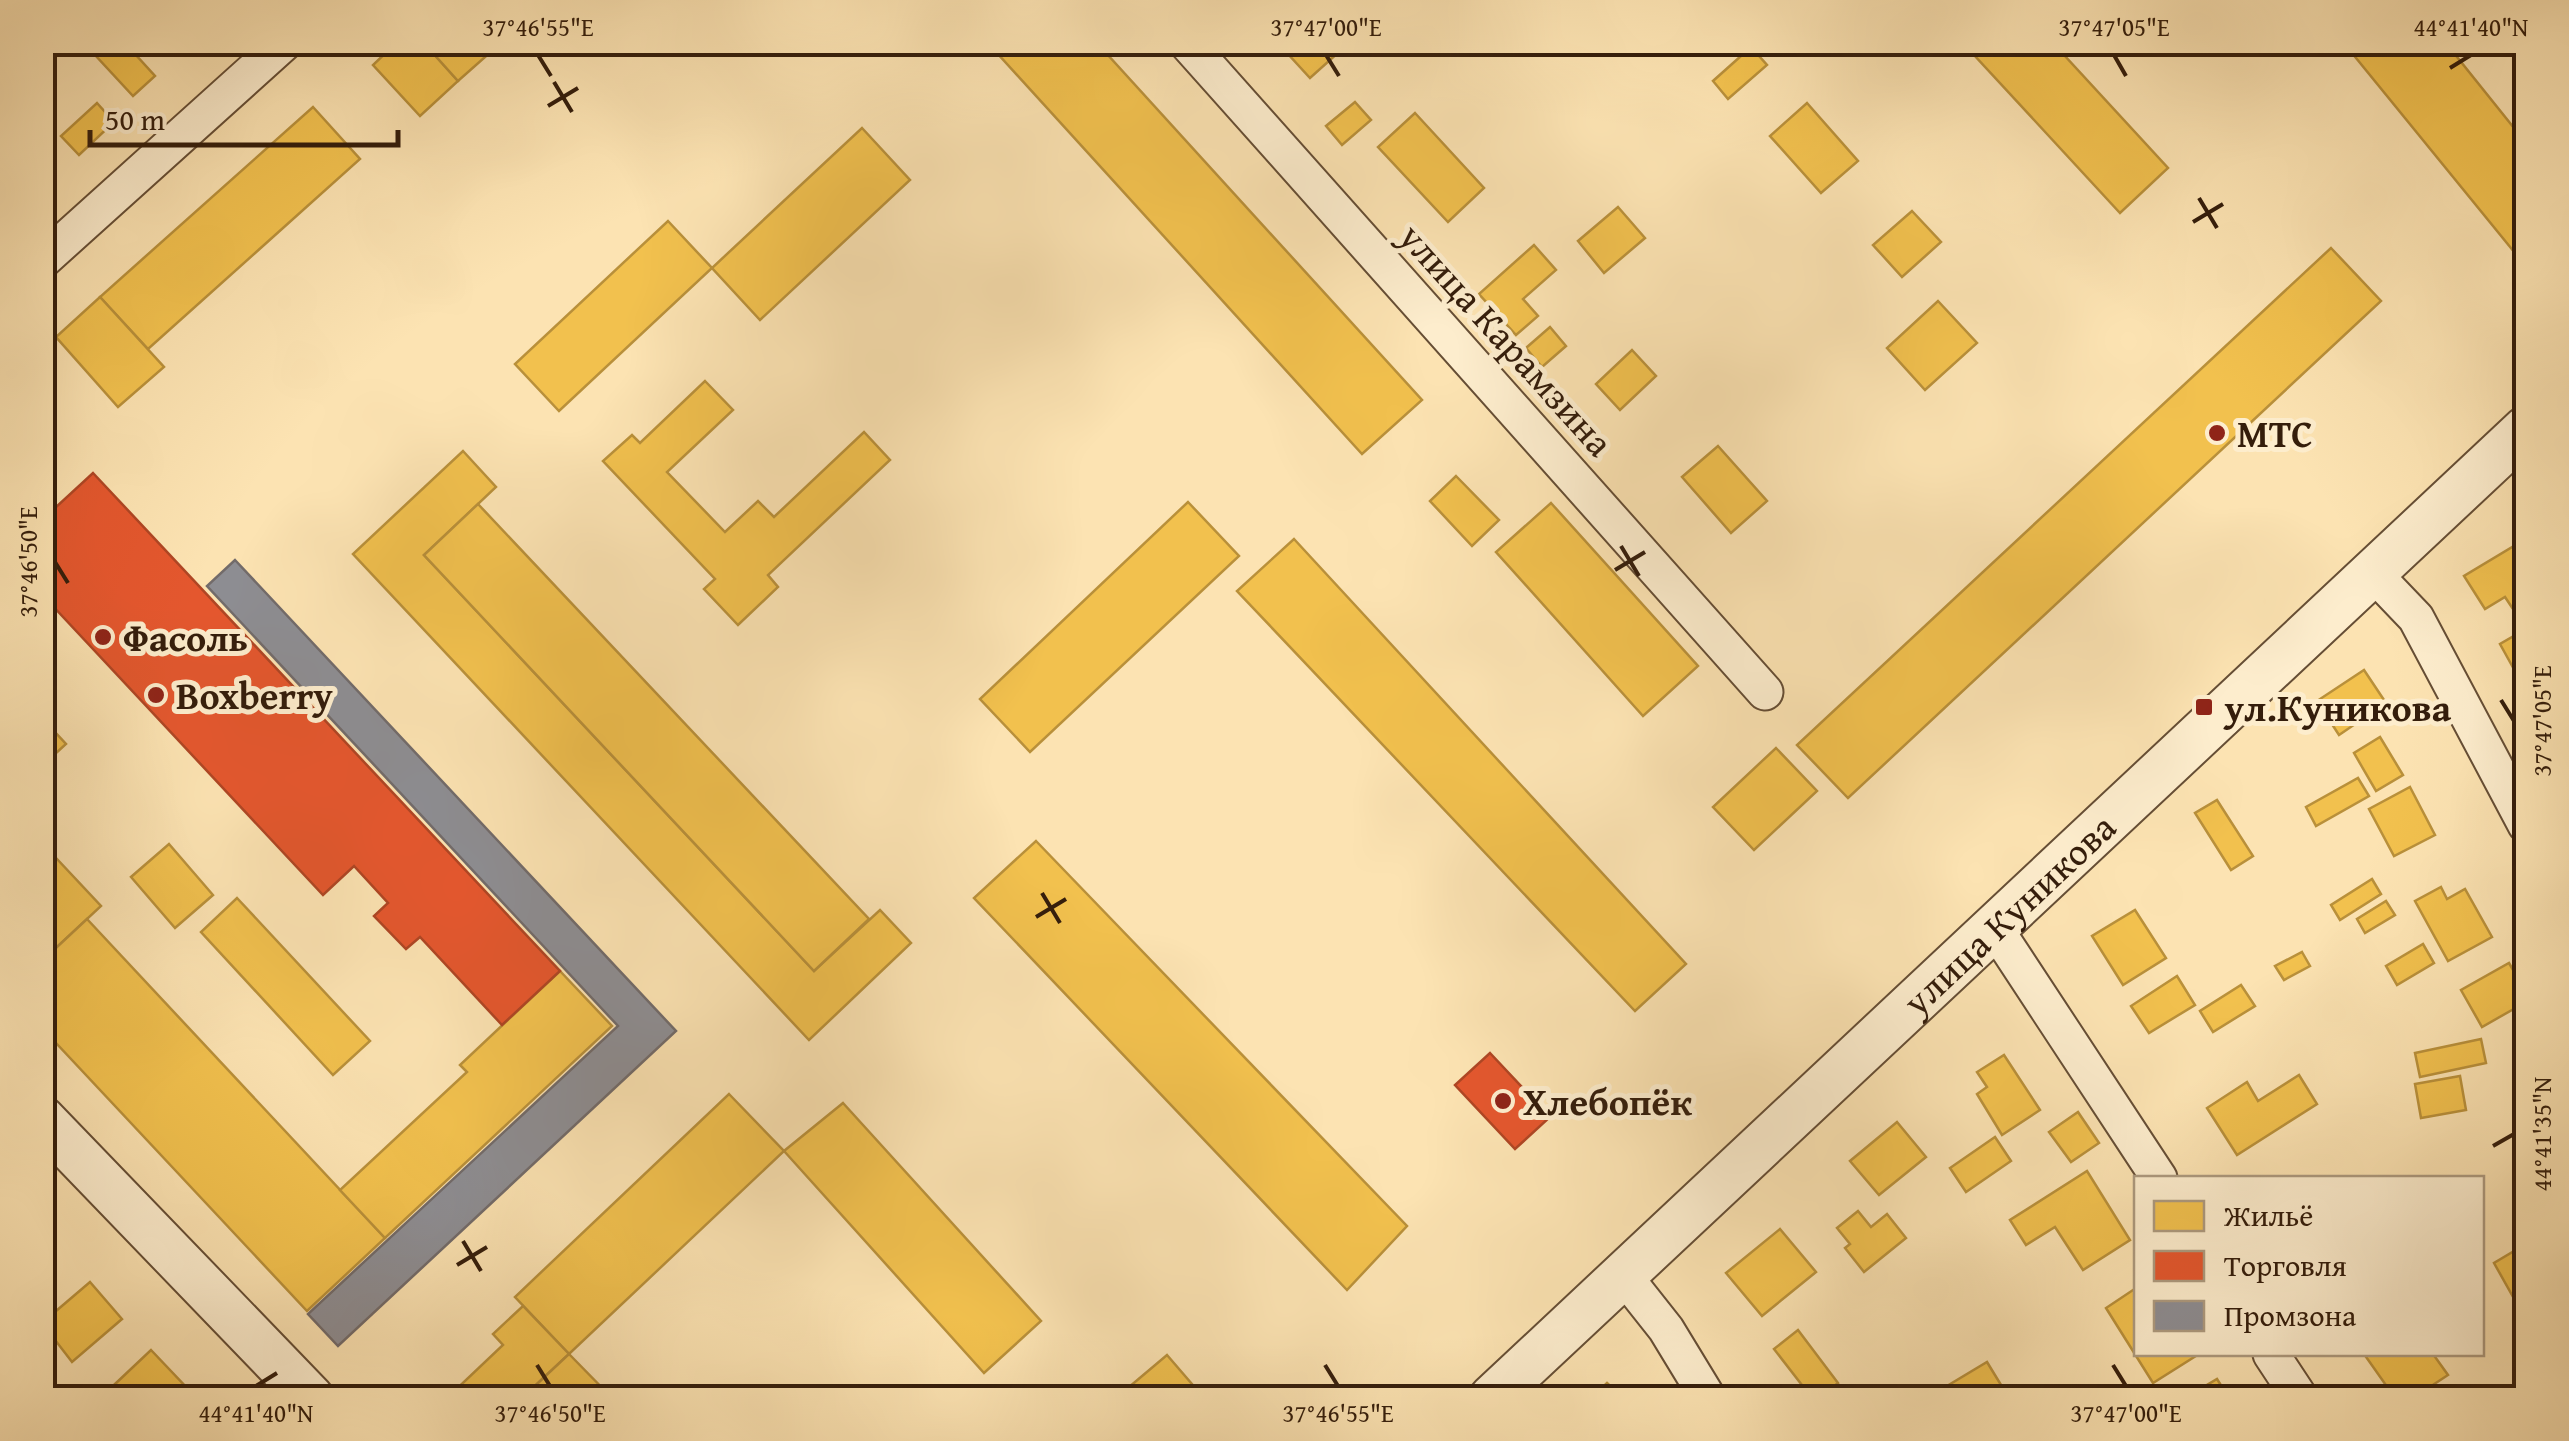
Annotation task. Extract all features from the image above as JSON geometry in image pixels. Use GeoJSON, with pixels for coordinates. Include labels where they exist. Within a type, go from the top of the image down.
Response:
{"type":"FeatureCollection","features":[{"type":"Feature","properties":{"kind":"street"},"geometry":{"type":"LineString","coordinates":[[42,261],[285,42]]}},
{"type":"Feature","properties":{"kind":"street","name":"улица Карамзина"},"geometry":{"type":"LineString","coordinates":[[1186,42],[1765,692]]}},
{"type":"Feature","properties":{"kind":"street","name":"улица Куникова"},"geometry":{"type":"LineString","coordinates":[[1492,1398],[1996,930],[2526,429]]}},
{"type":"Feature","properties":{"kind":"street"},"geometry":{"type":"LineString","coordinates":[[2372,572],[2416,618],[2526,824]]}},
{"type":"Feature","properties":{"kind":"street"},"geometry":{"type":"LineString","coordinates":[[1996,930],[2158,1176]]}},
{"type":"Feature","properties":{"kind":"street"},"geometry":{"type":"LineString","coordinates":[[42,1119],[311,1398]]}},
{"type":"Feature","properties":{"kind":"street"},"geometry":{"type":"LineString","coordinates":[[1624,1276],[1666,1328],[1708,1398]]}},
{"type":"Feature","properties":{"kind":"street"},"geometry":{"type":"LineString","coordinates":[[2272,1356],[2300,1398]]}},
{"type":"Feature","properties":{"kind":"building: Жильё"},"geometry":{"type":"Polygon","coordinates":[[[42,42],[71,42],[42,70],[42,42]]]}},
{"type":"Feature","properties":{"kind":"building: Жильё"},"geometry":{"type":"Polygon","coordinates":[[[83,42],[124,42],[155,76],[133,96],[83,42]]]}},
{"type":"Feature","properties":{"kind":"building: Жильё"},"geometry":{"type":"Polygon","coordinates":[[[397,42],[423,42],[458,81],[420,116],[373,65],[397,42]]]}},
{"type":"Feature","properties":{"kind":"building: Жильё"},"geometry":{"type":"Polygon","coordinates":[[[423,42],[502,42],[458,81],[423,42]]]}},
{"type":"Feature","properties":{"kind":"building: Жильё"},"geometry":{"type":"Polygon","coordinates":[[[955,42],[981,42],[967,55],[955,42]]]}},
{"type":"Feature","properties":{"kind":"building: Жильё"},"geometry":{"type":"Polygon","coordinates":[[[987,42],[1096,42],[1422,400],[1362,454],[987,42]]]}},
{"type":"Feature","properties":{"kind":"building: Жильё"},"geometry":{"type":"Polygon","coordinates":[[[1277,42],[1349,42],[1349,43],[1310,78],[1277,42]]]}},
{"type":"Feature","properties":{"kind":"building: Жильё"},"geometry":{"type":"Polygon","coordinates":[[[1962,42],[2052,42],[2168,168],[2120,213],[1962,42]]]}},
{"type":"Feature","properties":{"kind":"building: Жильё"},"geometry":{"type":"Polygon","coordinates":[[[2343,42],[2445,42],[2526,143],[2526,244],[2515,253],[2343,42]]]}},
{"type":"Feature","properties":{"kind":"building: Жильё"},"geometry":{"type":"Polygon","coordinates":[[[1751,47],[1767,65],[1728,99],[1713,81],[1751,47]]]}},
{"type":"Feature","properties":{"kind":"building: Жильё"},"geometry":{"type":"Polygon","coordinates":[[[1355,102],[1371,120],[1342,145],[1326,126],[1355,102]]]}},
{"type":"Feature","properties":{"kind":"building: Жильё"},"geometry":{"type":"Polygon","coordinates":[[[97,103],[114,122],[79,155],[61,136],[97,103]]]}},
{"type":"Feature","properties":{"kind":"building: Жильё"},"geometry":{"type":"Polygon","coordinates":[[[1807,103],[1858,161],[1821,193],[1770,136],[1807,103]]]}},
{"type":"Feature","properties":{"kind":"building: Жильё"},"geometry":{"type":"Polygon","coordinates":[[[313,107],[360,159],[148,349],[100,297],[313,107]]]}},
{"type":"Feature","properties":{"kind":"building: Жильё"},"geometry":{"type":"Polygon","coordinates":[[[1415,113],[1484,188],[1448,222],[1378,147],[1415,113]]]}},
{"type":"Feature","properties":{"kind":"building: Жильё"},"geometry":{"type":"Polygon","coordinates":[[[862,128],[910,180],[760,320],[712,268],[862,128]]]}},
{"type":"Feature","properties":{"kind":"building: Жильё"},"geometry":{"type":"Polygon","coordinates":[[[1618,207],[1645,238],[1604,273],[1578,241],[1618,207]]]}},
{"type":"Feature","properties":{"kind":"building: Жильё"},"geometry":{"type":"Polygon","coordinates":[[[1912,211],[1941,242],[1902,277],[1873,245],[1912,211]]]}},
{"type":"Feature","properties":{"kind":"building: Жильё"},"geometry":{"type":"Polygon","coordinates":[[[668,221],[712,268],[559,411],[515,364],[668,221]]]}},
{"type":"Feature","properties":{"kind":"building: Жильё"},"geometry":{"type":"Polygon","coordinates":[[[1534,245],[1556,270],[1523,299],[1538,316],[1516,335],[1479,294],[1534,245]]]}},
{"type":"Feature","properties":{"kind":"building: Жильё"},"geometry":{"type":"Polygon","coordinates":[[[2331,248],[2381,301],[1848,798],[1797,745],[2331,248]]]}},
{"type":"Feature","properties":{"kind":"building: Жильё"},"geometry":{"type":"Polygon","coordinates":[[[100,297],[164,367],[118,407],[56,337],[100,297]]]}},
{"type":"Feature","properties":{"kind":"building: Жильё"},"geometry":{"type":"Polygon","coordinates":[[[1938,301],[1977,343],[1925,390],[1887,348],[1938,301]]]}},
{"type":"Feature","properties":{"kind":"building: Жильё"},"geometry":{"type":"Polygon","coordinates":[[[1550,327],[1566,346],[1542,367],[1526,348],[1550,327]]]}},
{"type":"Feature","properties":{"kind":"building: Жильё"},"geometry":{"type":"Polygon","coordinates":[[[1632,350],[1656,376],[1620,410],[1596,384],[1632,350]]]}},
{"type":"Feature","properties":{"kind":"building: Жильё"},"geometry":{"type":"Polygon","coordinates":[[[705,381],[733,410],[667,472],[725,532],[758,501],[774,517],[864,432],[890,460],[768,575],[778,587],[738,625],[704,589],[715,579],[603,461],[632,435],[640,443],[705,381]]]}},
{"type":"Feature","properties":{"kind":"building: Жильё"},"geometry":{"type":"Polygon","coordinates":[[[1718,446],[1767,501],[1731,533],[1682,477],[1718,446]]]}},
{"type":"Feature","properties":{"kind":"building: Жильё"},"geometry":{"type":"Polygon","coordinates":[[[463,451],[496,487],[424,555],[814,971],[880,910],[911,943],[809,1040],[353,554],[463,451]]]}},
{"type":"Feature","properties":{"kind":"building: Жильё"},"geometry":{"type":"Polygon","coordinates":[[[1456,476],[1499,520],[1472,546],[1430,501],[1456,476]]]}},
{"type":"Feature","properties":{"kind":"building: Жильё"},"geometry":{"type":"Polygon","coordinates":[[[1188,502],[1239,556],[1030,752],[980,699],[1188,502]]]}},
{"type":"Feature","properties":{"kind":"building: Жильё"},"geometry":{"type":"Polygon","coordinates":[[[1551,503],[1698,666],[1643,716],[1496,552],[1551,503]]]}},
{"type":"Feature","properties":{"kind":"building: Жильё"},"geometry":{"type":"Polygon","coordinates":[[[478,504],[869,919],[814,971],[424,555],[478,504]]]}},
{"type":"Feature","properties":{"kind":"building: Жильё"},"geometry":{"type":"Polygon","coordinates":[[[1294,539],[1686,964],[1635,1011],[1237,591],[1294,539]]]}},
{"type":"Feature","properties":{"kind":"building: Жильё"},"geometry":{"type":"Polygon","coordinates":[[[2524,540],[2526,601],[2513,609],[2505,597],[2485,609],[2464,576],[2524,540]]]}},
{"type":"Feature","properties":{"kind":"building: Жильё"},"geometry":{"type":"Polygon","coordinates":[[[2526,629],[2526,691],[2500,644],[2526,629]]]}},
{"type":"Feature","properties":{"kind":"building: Жильё"},"geometry":{"type":"Polygon","coordinates":[[[2364,670],[2386,703],[2339,735],[2317,701],[2364,670]]]}},
{"type":"Feature","properties":{"kind":"building: Жильё"},"geometry":{"type":"Polygon","coordinates":[[[42,718],[66,744],[42,766],[42,718]]]}},
{"type":"Feature","properties":{"kind":"building: Жильё"},"geometry":{"type":"Polygon","coordinates":[[[2380,737],[2403,775],[2376,791],[2354,753],[2380,737]]]}},
{"type":"Feature","properties":{"kind":"building: Жильё"},"geometry":{"type":"Polygon","coordinates":[[[1776,748],[1817,791],[1754,850],[1713,807],[1776,748]]]}},
{"type":"Feature","properties":{"kind":"building: Жильё"},"geometry":{"type":"Polygon","coordinates":[[[2358,778],[2369,796],[2316,826],[2306,807],[2358,778]]]}},
{"type":"Feature","properties":{"kind":"building: Жильё"},"geometry":{"type":"Polygon","coordinates":[[[2410,787],[2435,835],[2394,856],[2369,809],[2410,787]]]}},
{"type":"Feature","properties":{"kind":"building: Жильё"},"geometry":{"type":"Polygon","coordinates":[[[2217,800],[2253,856],[2231,870],[2195,813],[2217,800]]]}},
{"type":"Feature","properties":{"kind":"building: Жильё"},"geometry":{"type":"Polygon","coordinates":[[[1036,841],[1407,1226],[1347,1290],[974,898],[1036,841]]]}},
{"type":"Feature","properties":{"kind":"building: Жильё"},"geometry":{"type":"Polygon","coordinates":[[[42,843],[101,906],[42,961],[42,843]]]}},
{"type":"Feature","properties":{"kind":"building: Жильё"},"geometry":{"type":"Polygon","coordinates":[[[169,844],[213,895],[175,928],[131,877],[169,844]]]}},
{"type":"Feature","properties":{"kind":"building: Жильё"},"geometry":{"type":"Polygon","coordinates":[[[2372,879],[2381,894],[2340,920],[2331,905],[2372,879]]]}},
{"type":"Feature","properties":{"kind":"building: Жильё"},"geometry":{"type":"Polygon","coordinates":[[[2441,887],[2447,899],[2465,889],[2492,937],[2448,961],[2415,901],[2441,887]]]}},
{"type":"Feature","properties":{"kind":"building: Жильё"},"geometry":{"type":"Polygon","coordinates":[[[237,898],[370,1041],[333,1075],[201,932],[237,898]]]}},
{"type":"Feature","properties":{"kind":"building: Жильё"},"geometry":{"type":"Polygon","coordinates":[[[2386,901],[2395,915],[2365,933],[2357,919],[2386,901]]]}},
{"type":"Feature","properties":{"kind":"building: Жильё"},"geometry":{"type":"Polygon","coordinates":[[[2135,910],[2166,958],[2123,985],[2092,936],[2135,910]]]}},
{"type":"Feature","properties":{"kind":"building: Жильё"},"geometry":{"type":"Polygon","coordinates":[[[87,919],[385,1238],[307,1311],[42,1028],[42,961],[87,919]]]}},
{"type":"Feature","properties":{"kind":"building: Жильё"},"geometry":{"type":"Polygon","coordinates":[[[2423,944],[2434,963],[2397,985],[2386,966],[2423,944]]]}},
{"type":"Feature","properties":{"kind":"building: Жильё"},"geometry":{"type":"Polygon","coordinates":[[[2302,952],[2310,966],[2284,980],[2275,966],[2302,952]]]}},
{"type":"Feature","properties":{"kind":"building: Жильё"},"geometry":{"type":"Polygon","coordinates":[[[2509,963],[2526,992],[2526,1002],[2482,1027],[2461,990],[2509,963]]]}},
{"type":"Feature","properties":{"kind":"building: Жильё"},"geometry":{"type":"Polygon","coordinates":[[[560,971],[612,1026],[385,1238],[340,1190],[467,1072],[460,1065],[560,971]]]}},
{"type":"Feature","properties":{"kind":"building: Жильё"},"geometry":{"type":"Polygon","coordinates":[[[2177,976],[2195,1005],[2149,1033],[2131,1006],[2177,976]]]}},
{"type":"Feature","properties":{"kind":"building: Жильё"},"geometry":{"type":"Polygon","coordinates":[[[2241,985],[2255,1006],[2213,1032],[2200,1011],[2241,985]]]}},
{"type":"Feature","properties":{"kind":"building: Жильё"},"geometry":{"type":"Polygon","coordinates":[[[2481,1039],[2486,1063],[2420,1077],[2415,1053],[2481,1039]]]}},
{"type":"Feature","properties":{"kind":"building: Жильё"},"geometry":{"type":"Polygon","coordinates":[[[2004,1055],[2040,1110],[2002,1135],[1977,1094],[1987,1087],[1977,1072],[2004,1055]]]}},
{"type":"Feature","properties":{"kind":"building: Жильё"},"geometry":{"type":"Polygon","coordinates":[[[2299,1075],[2317,1104],[2237,1155],[2207,1108],[2247,1082],[2258,1101],[2299,1075]]]}},
{"type":"Feature","properties":{"kind":"building: Жильё"},"geometry":{"type":"Polygon","coordinates":[[[2460,1076],[2466,1110],[2421,1118],[2415,1084],[2460,1076]]]}},
{"type":"Feature","properties":{"kind":"building: Жильё"},"geometry":{"type":"Polygon","coordinates":[[[729,1094],[784,1151],[569,1354],[515,1297],[729,1094]]]}},
{"type":"Feature","properties":{"kind":"building: Жильё"},"geometry":{"type":"Polygon","coordinates":[[[843,1103],[1041,1321],[984,1373],[784,1151],[843,1103]]]}},
{"type":"Feature","properties":{"kind":"building: Жильё"},"geometry":{"type":"Polygon","coordinates":[[[2078,1112],[2099,1143],[2071,1162],[2049,1132],[2078,1112]]]}},
{"type":"Feature","properties":{"kind":"building: Жильё"},"geometry":{"type":"Polygon","coordinates":[[[1897,1122],[1926,1157],[1879,1195],[1850,1161],[1897,1122]]]}},
{"type":"Feature","properties":{"kind":"building: Жильё"},"geometry":{"type":"Polygon","coordinates":[[[1995,1137],[2011,1161],[1966,1192],[1950,1168],[1995,1137]]]}},
{"type":"Feature","properties":{"kind":"building: Жильё"},"geometry":{"type":"Polygon","coordinates":[[[2087,1171],[2130,1240],[2083,1270],[2055,1227],[2026,1245],[2010,1220],[2087,1171]]]}},
{"type":"Feature","properties":{"kind":"building: Жильё"},"geometry":{"type":"Polygon","coordinates":[[[1858,1211],[1871,1227],[1887,1214],[1906,1238],[1864,1272],[1845,1248],[1850,1244],[1837,1228],[1858,1211]]]}},
{"type":"Feature","properties":{"kind":"building: Жильё"},"geometry":{"type":"Polygon","coordinates":[[[1780,1229],[1816,1272],[1762,1316],[1726,1273],[1780,1229]]]}},
{"type":"Feature","properties":{"kind":"building: Жильё"},"geometry":{"type":"Polygon","coordinates":[[[2526,1244],[2526,1320],[2494,1263],[2526,1244]]]}},
{"type":"Feature","properties":{"kind":"building: Жильё"},"geometry":{"type":"Polygon","coordinates":[[[90,1282],[122,1319],[72,1362],[42,1323],[90,1282]]]}},
{"type":"Feature","properties":{"kind":"building: Жильё"},"geometry":{"type":"Polygon","coordinates":[[[2134,1289],[2134,1353],[2106,1308],[2134,1289]]]}},
{"type":"Feature","properties":{"kind":"building: Жильё"},"geometry":{"type":"Polygon","coordinates":[[[523,1306],[569,1354],[522,1398],[447,1398],[503,1345],[493,1334],[523,1306]]]}},
{"type":"Feature","properties":{"kind":"building: Жильё"},"geometry":{"type":"Polygon","coordinates":[[[1798,1330],[1838,1383],[1819,1398],[1812,1398],[1774,1349],[1798,1330]]]}},
{"type":"Feature","properties":{"kind":"building: Жильё"},"geometry":{"type":"Polygon","coordinates":[[[151,1350],[187,1388],[176,1398],[124,1398],[114,1385],[151,1350]]]}},
{"type":"Feature","properties":{"kind":"building: Жильё"},"geometry":{"type":"Polygon","coordinates":[[[569,1354],[612,1398],[522,1398],[569,1354]]]}},
{"type":"Feature","properties":{"kind":"building: Жильё"},"geometry":{"type":"Polygon","coordinates":[[[1167,1355],[1204,1398],[1116,1398],[1167,1355]]]}},
{"type":"Feature","properties":{"kind":"building: Жильё"},"geometry":{"type":"Polygon","coordinates":[[[2136,1356],[2196,1356],[2153,1383],[2136,1356]]]}},
{"type":"Feature","properties":{"kind":"building: Жильё"},"geometry":{"type":"Polygon","coordinates":[[[2365,1356],[2434,1356],[2448,1375],[2413,1398],[2395,1398],[2365,1356]]]}},
{"type":"Feature","properties":{"kind":"building: Жильё"},"geometry":{"type":"Polygon","coordinates":[[[1987,1362],[2009,1398],[1927,1398],[1987,1362]]]}},
{"type":"Feature","properties":{"kind":"building: Жильё"},"geometry":{"type":"Polygon","coordinates":[[[2217,1379],[2229,1398],[2185,1398],[2217,1379]]]}},
{"type":"Feature","properties":{"kind":"building: Жильё"},"geometry":{"type":"Polygon","coordinates":[[[1607,1383],[1623,1398],[1591,1398],[1607,1383]]]}},
{"type":"Feature","properties":{"kind":"building: Торговля"},"geometry":{"type":"Polygon","coordinates":[[[93,473],[560,971],[502,1025],[420,937],[406,949],[374,916],[388,903],[354,866],[323,895],[49,602],[42,609],[42,520],[93,473]]]}},
{"type":"Feature","properties":{"kind":"building: Торговля","name":"Хлебопёк"},"geometry":{"type":"Polygon","coordinates":[[[1490,1053],[1550,1117],[1515,1149],[1455,1085],[1490,1053]]]}},
{"type":"Feature","properties":{"kind":"building: Промзона"},"geometry":{"type":"Polygon","coordinates":[[[235,560],[676,1031],[338,1346],[308,1314],[618,1026],[207,586],[235,560]]]}},
{"type":"Feature","properties":{"kind":"place","name":"МТС"},"geometry":{"type":"Point","coordinates":[2217,433]}},
{"type":"Feature","properties":{"kind":"place","name":"Фасоль"},"geometry":{"type":"Point","coordinates":[103,637]}},
{"type":"Feature","properties":{"kind":"place","name":"Boxberry"},"geometry":{"type":"Point","coordinates":[156,695]}},
{"type":"Feature","properties":{"kind":"place","name":"ул.Куникова"},"geometry":{"type":"Point","coordinates":[2204,707]}},
{"type":"Feature","properties":{"kind":"place","name":"Хлебопёк"},"geometry":{"type":"Point","coordinates":[1503,1101]}}]}
